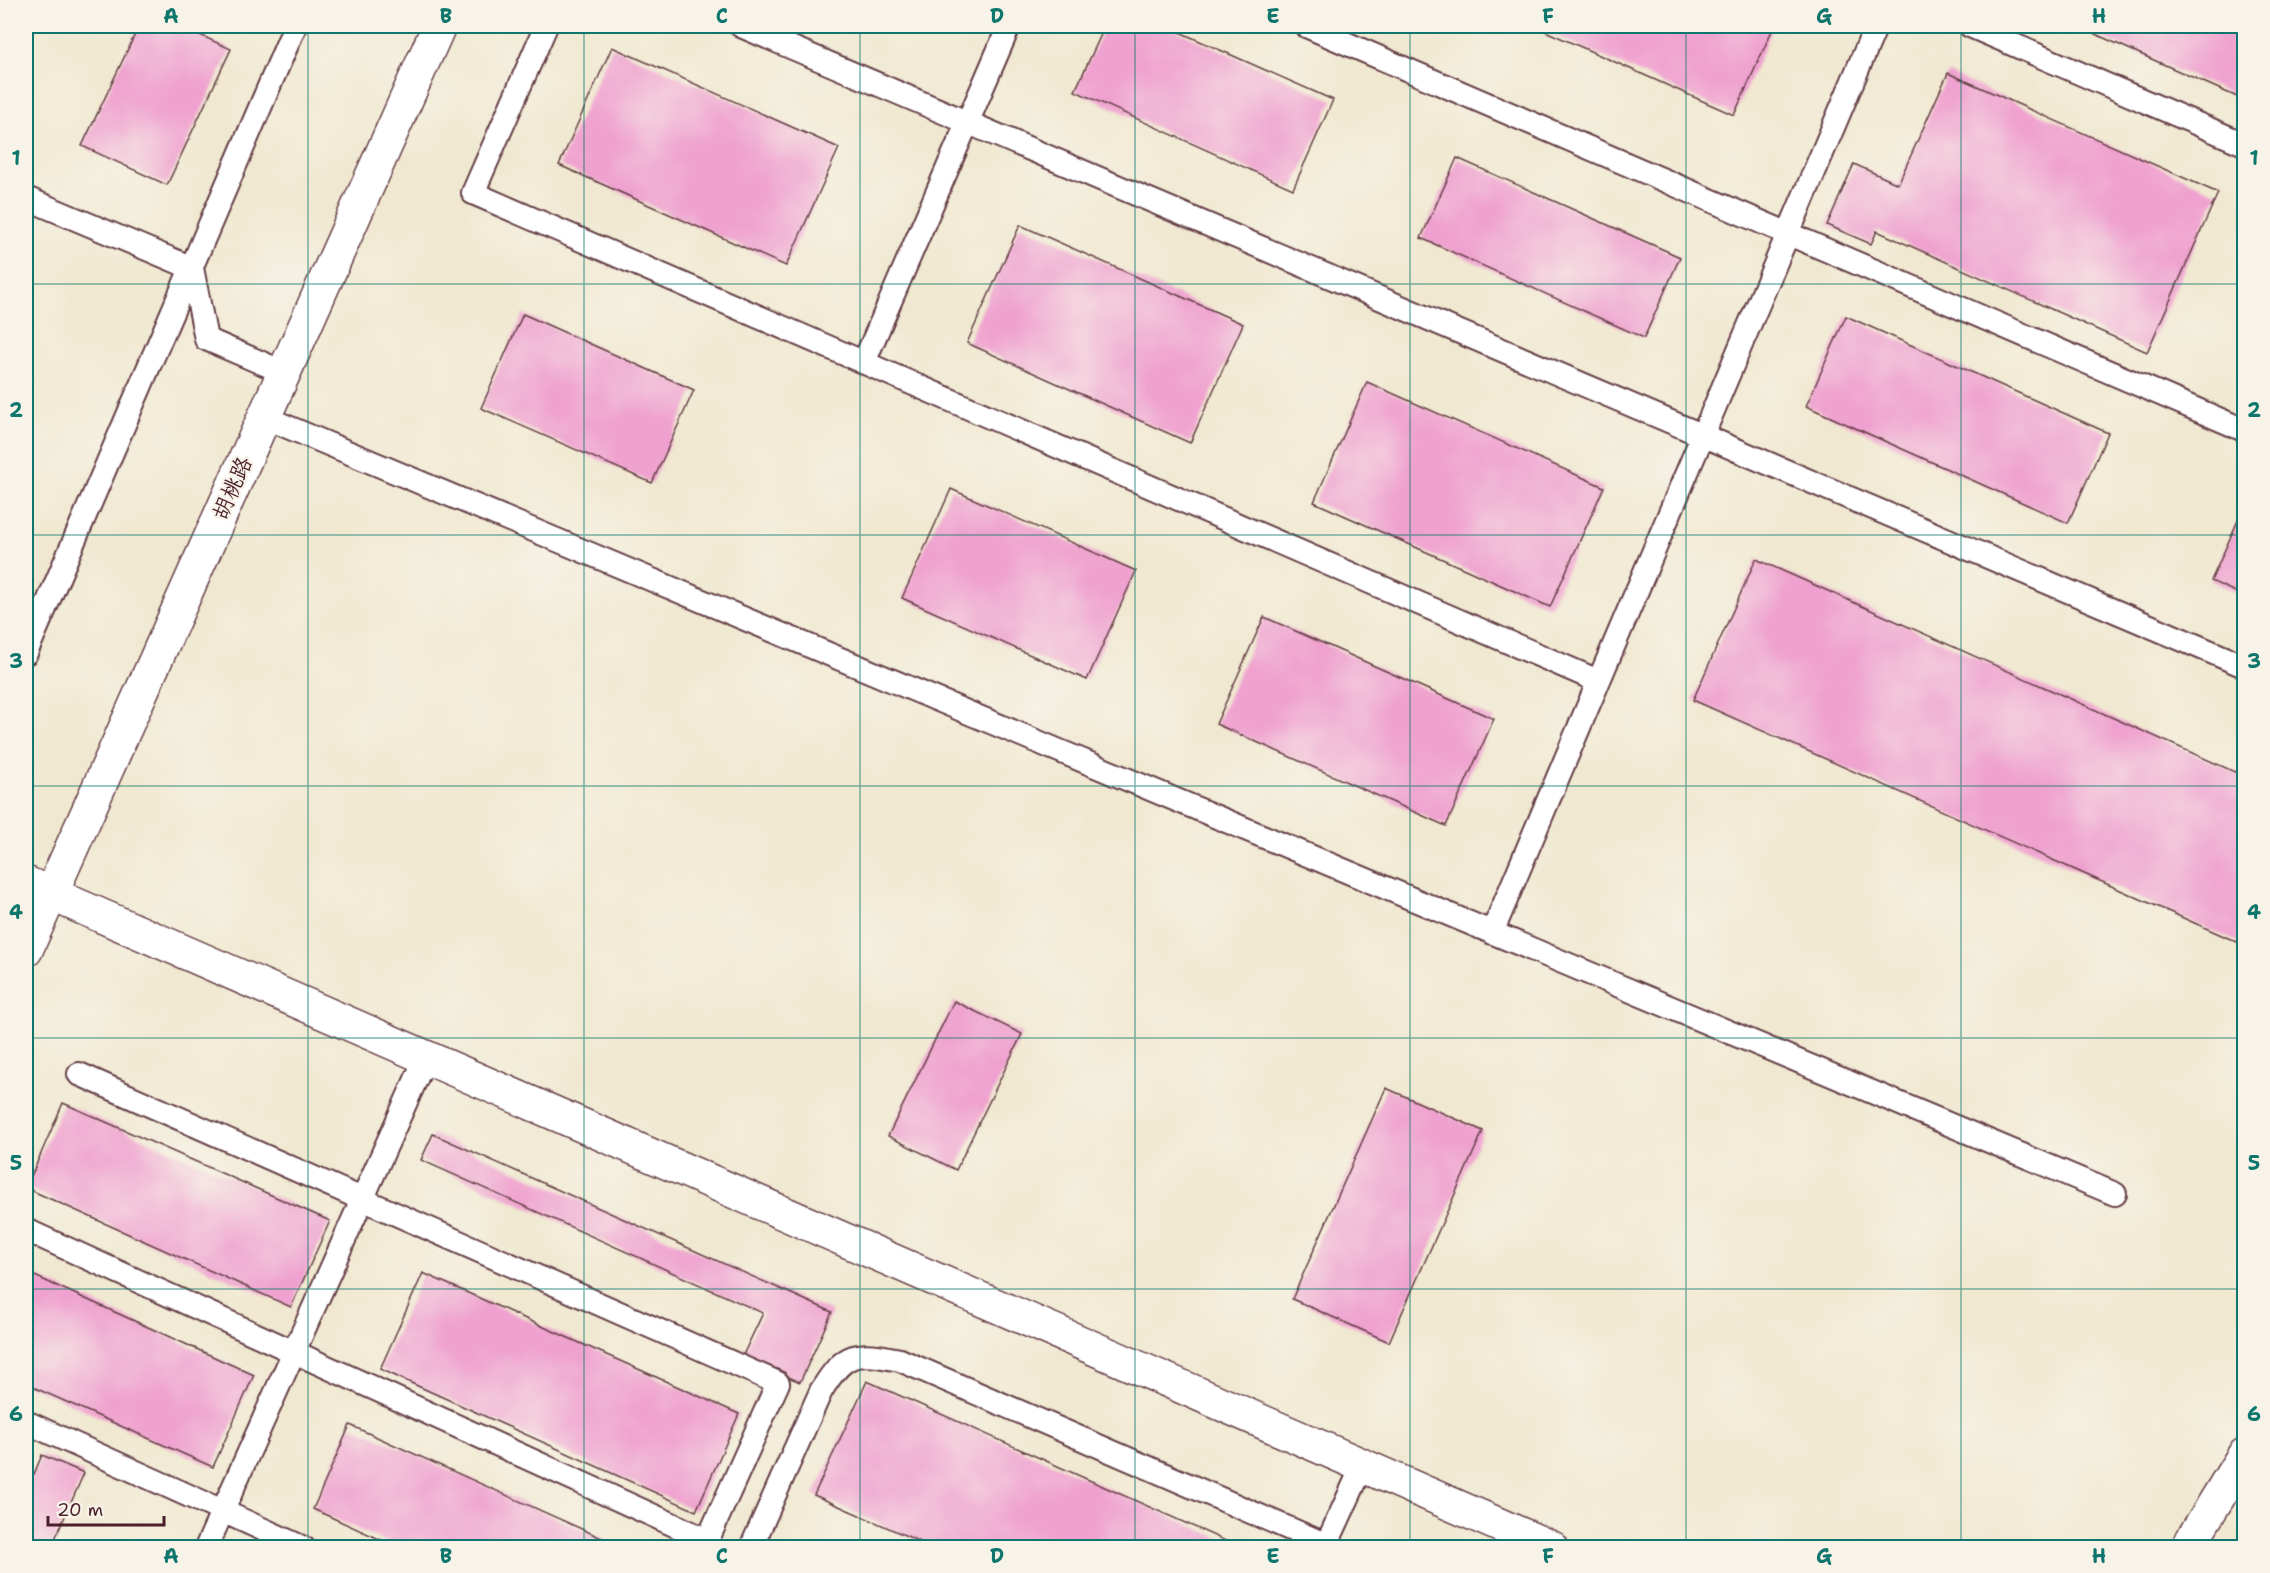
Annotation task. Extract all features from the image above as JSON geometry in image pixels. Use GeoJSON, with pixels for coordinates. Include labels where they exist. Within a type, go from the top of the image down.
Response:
{"type":"FeatureCollection","features":[{"type":"Feature","properties":{"kind":"street","name":"胡桃路"},"geometry":{"type":"LineString","coordinates":[[26,950],[38,888],[264,417],[438,26]]}},
{"type":"Feature","properties":{"kind":"street"},"geometry":{"type":"LineString","coordinates":[[38,888],[1552,1548]]}},
{"type":"Feature","properties":{"kind":"street"},"geometry":{"type":"LineString","coordinates":[[2187,1548],[2244,1455]]}},
{"type":"Feature","properties":{"kind":"lane"},"geometry":{"type":"LineString","coordinates":[[26,653],[295,26]]}},
{"type":"Feature","properties":{"kind":"lane"},"geometry":{"type":"LineString","coordinates":[[546,26],[473,193],[1598,681]]}},
{"type":"Feature","properties":{"kind":"lane"},"geometry":{"type":"LineString","coordinates":[[741,26],[2244,666]]}},
{"type":"Feature","properties":{"kind":"lane"},"geometry":{"type":"LineString","coordinates":[[864,362],[1009,26]]}},
{"type":"Feature","properties":{"kind":"lane"},"geometry":{"type":"LineString","coordinates":[[1306,26],[2244,430]]}},
{"type":"Feature","properties":{"kind":"lane"},"geometry":{"type":"LineString","coordinates":[[1492,933],[1876,26]]}},
{"type":"Feature","properties":{"kind":"lane"},"geometry":{"type":"LineString","coordinates":[[1970,26],[2244,144]]}},
{"type":"Feature","properties":{"kind":"lane"},"geometry":{"type":"LineString","coordinates":[[26,198],[192,268]]}},
{"type":"Feature","properties":{"kind":"lane"},"geometry":{"type":"LineString","coordinates":[[192,268],[206,339],[284,372]]}},
{"type":"Feature","properties":{"kind":"lane"},"geometry":{"type":"LineString","coordinates":[[264,417],[2115,1194]]}},
{"type":"Feature","properties":{"kind":"lane"},"geometry":{"type":"LineString","coordinates":[[207,1548],[426,1057]]}},
{"type":"Feature","properties":{"kind":"lane"},"geometry":{"type":"LineString","coordinates":[[26,1230],[706,1544],[778,1383],[79,1074]]}},
{"type":"Feature","properties":{"kind":"lane"},"geometry":{"type":"LineString","coordinates":[[751,1548],[820,1391],[834,1369],[853,1356],[874,1355],[900,1360],[1326,1546],[1363,1465]]}},
{"type":"Feature","properties":{"kind":"lane"},"geometry":{"type":"LineString","coordinates":[[26,1422],[304,1548]]}},
{"type":"Feature","properties":{"kind":"building"},"geometry":{"type":"Polygon","coordinates":[[[139,26],[180,26],[231,49],[167,185],[82,146],[139,26]]]}},
{"type":"Feature","properties":{"kind":"building"},"geometry":{"type":"Polygon","coordinates":[[[1105,26],[1166,26],[1333,100],[1293,189],[1075,91],[1105,26]]]}},
{"type":"Feature","properties":{"kind":"building"},"geometry":{"type":"Polygon","coordinates":[[[1534,26],[1774,26],[1734,115],[1534,26]]]}},
{"type":"Feature","properties":{"kind":"building"},"geometry":{"type":"Polygon","coordinates":[[[2077,26],[2244,26],[2244,100],[2077,26]]]}},
{"type":"Feature","properties":{"kind":"building"},"geometry":{"type":"Polygon","coordinates":[[[612,47],[839,148],[786,266],[559,165],[612,47]]]}},
{"type":"Feature","properties":{"kind":"building"},"geometry":{"type":"Polygon","coordinates":[[[1948,73],[2218,193],[2147,352],[1877,231],[1871,244],[1827,225],[1854,164],[1898,184],[1948,73]]]}},
{"type":"Feature","properties":{"kind":"building"},"geometry":{"type":"Polygon","coordinates":[[[1457,158],[1680,257],[1644,338],[1421,238],[1457,158]]]}},
{"type":"Feature","properties":{"kind":"building"},"geometry":{"type":"Polygon","coordinates":[[[1020,225],[1243,324],[1190,443],[967,343],[1020,225]]]}},
{"type":"Feature","properties":{"kind":"building"},"geometry":{"type":"Polygon","coordinates":[[[523,314],[694,390],[652,483],[481,408],[523,314]]]}},
{"type":"Feature","properties":{"kind":"building"},"geometry":{"type":"Polygon","coordinates":[[[1846,316],[2108,433],[2068,523],[1806,406],[1846,316]]]}},
{"type":"Feature","properties":{"kind":"building"},"geometry":{"type":"Polygon","coordinates":[[[1367,382],[1604,487],[1550,607],[1314,502],[1367,382]]]}},
{"type":"Feature","properties":{"kind":"building"},"geometry":{"type":"Polygon","coordinates":[[[951,489],[1136,571],[1087,680],[902,598],[951,489]]]}},
{"type":"Feature","properties":{"kind":"building"},"geometry":{"type":"Polygon","coordinates":[[[2244,507],[2244,596],[2211,581],[2244,507]]]}},
{"type":"Feature","properties":{"kind":"building"},"geometry":{"type":"Polygon","coordinates":[[[1756,559],[2244,776],[2244,945],[1693,700],[1756,559]]]}},
{"type":"Feature","properties":{"kind":"building"},"geometry":{"type":"Polygon","coordinates":[[[1264,617],[1494,719],[1446,826],[1216,724],[1264,617]]]}},
{"type":"Feature","properties":{"kind":"building"},"geometry":{"type":"Polygon","coordinates":[[[954,1001],[1022,1034],[956,1170],[888,1136],[954,1001]]]}},
{"type":"Feature","properties":{"kind":"building"},"geometry":{"type":"Polygon","coordinates":[[[1386,1088],[1483,1131],[1389,1342],[1292,1299],[1386,1088]]]}},
{"type":"Feature","properties":{"kind":"building"},"geometry":{"type":"Polygon","coordinates":[[[63,1103],[330,1221],[291,1307],[26,1188],[63,1103]]]}},
{"type":"Feature","properties":{"kind":"building"},"geometry":{"type":"Polygon","coordinates":[[[433,1134],[832,1312],[800,1382],[742,1357],[763,1313],[421,1160],[433,1134]]]}},
{"type":"Feature","properties":{"kind":"building"},"geometry":{"type":"Polygon","coordinates":[[[26,1272],[254,1375],[213,1467],[26,1384],[26,1272]]]}},
{"type":"Feature","properties":{"kind":"building"},"geometry":{"type":"Polygon","coordinates":[[[423,1273],[739,1414],[696,1511],[380,1369],[423,1273]]]}},
{"type":"Feature","properties":{"kind":"building"},"geometry":{"type":"Polygon","coordinates":[[[867,1381],[1237,1546],[1236,1548],[934,1548],[814,1495],[867,1381]]]}},
{"type":"Feature","properties":{"kind":"building"},"geometry":{"type":"Polygon","coordinates":[[[350,1425],[624,1548],[399,1548],[313,1509],[350,1425]]]}},
{"type":"Feature","properties":{"kind":"building"},"geometry":{"type":"Polygon","coordinates":[[[42,1455],[84,1473],[51,1548],[26,1548],[26,1470],[34,1474],[42,1455]]]}}]}
